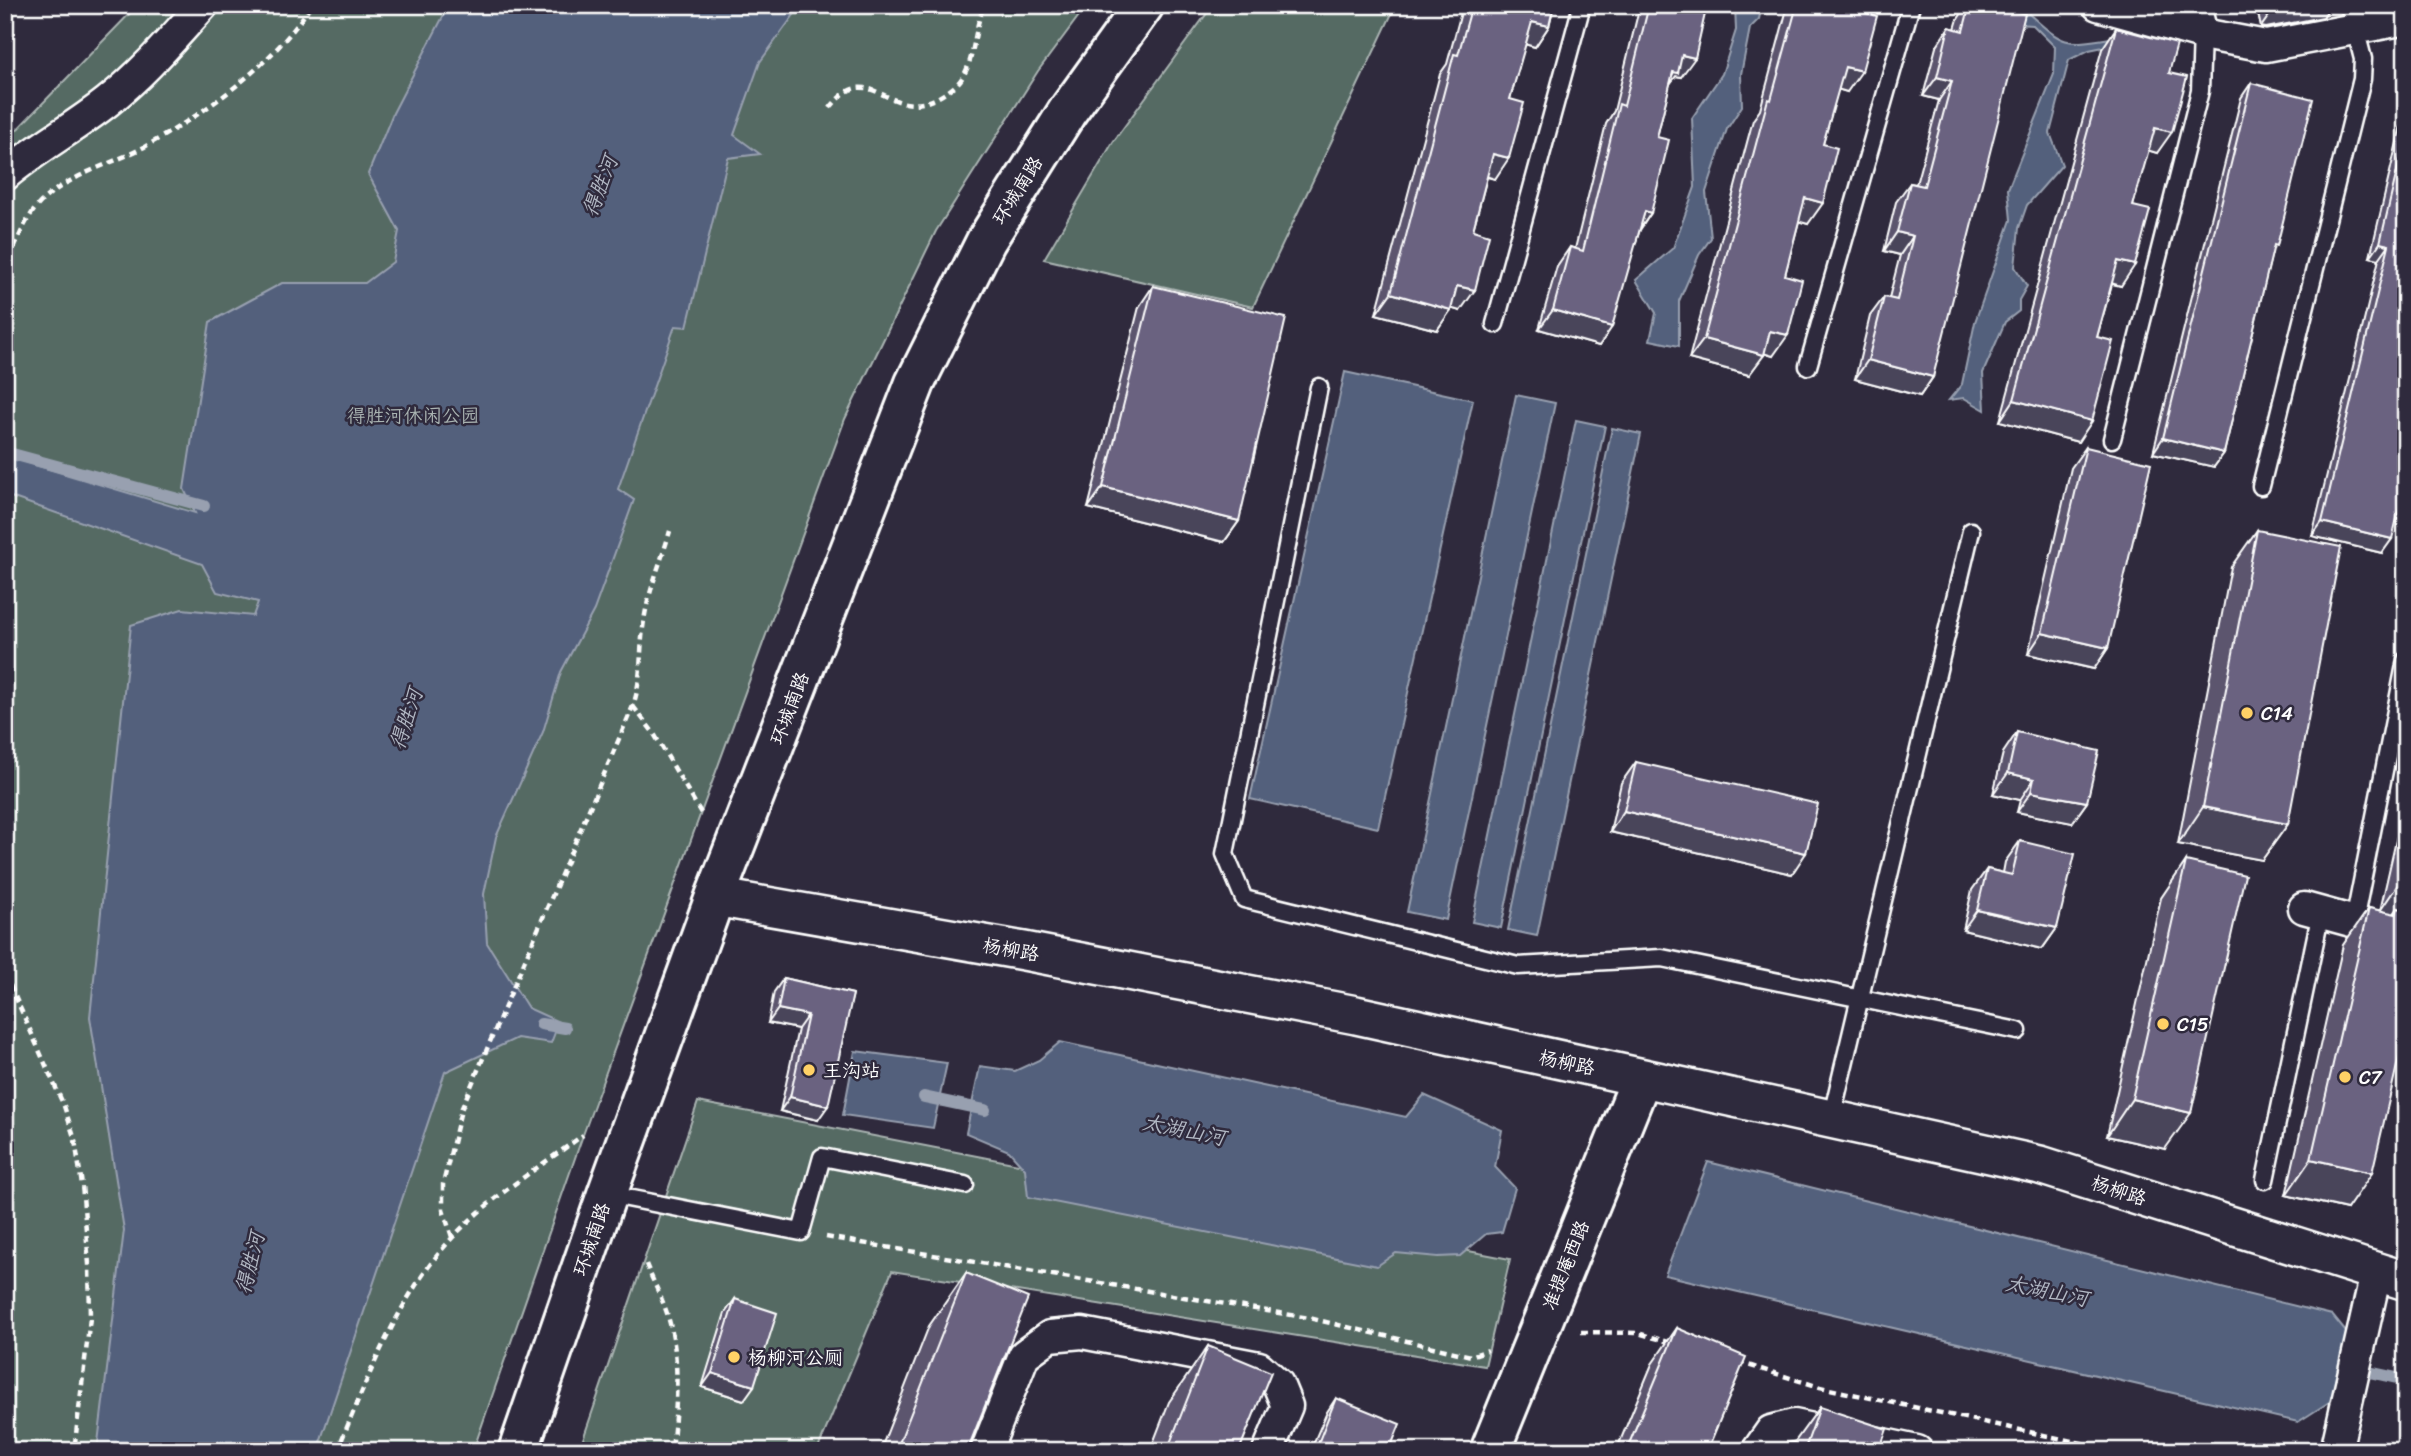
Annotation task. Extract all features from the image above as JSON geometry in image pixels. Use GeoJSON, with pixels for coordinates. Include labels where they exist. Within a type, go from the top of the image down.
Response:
{"type":"FeatureCollection","features":[{"type":"Feature","properties":{"kind":"main road","name":"环城南路"},"geometry":{"type":"LineString","coordinates":[[518,1451],[607,1194],[715,897],[915,383],[986,241],[1067,112],[1144,5]]}},
{"type":"Feature","properties":{"kind":"main road","name":"准提庵西路"},"geometry":{"type":"LineString","coordinates":[[1490,1451],[1641,1079]]}},
{"type":"Feature","properties":{"kind":"street"},"geometry":{"type":"LineString","coordinates":[[5,175],[107,102],[144,69],[202,5]]}},
{"type":"Feature","properties":{"kind":"street"},"geometry":{"type":"LineString","coordinates":[[2098,5],[2202,34],[2266,46],[2352,17],[2406,19]]}},
{"type":"Feature","properties":{"kind":"street"},"geometry":{"type":"LineString","coordinates":[[2195,5],[2202,34]]}},
{"type":"Feature","properties":{"kind":"street","name":"杨柳路"},"geometry":{"type":"LineString","coordinates":[[715,897],[1024,951],[1329,1010],[2040,1165],[2391,1277]]}},
{"type":"Feature","properties":{"kind":"street"},"geometry":{"type":"LineString","coordinates":[[2313,910],[2406,936]]}},
{"type":"Feature","properties":{"kind":"street"},"geometry":{"type":"LineString","coordinates":[[2336,1451],[2391,1277]]}},
{"type":"Feature","properties":{"kind":"street"},"geometry":{"type":"LineString","coordinates":[[986,1451],[1024,1355],[1050,1336],[1082,1333],[1259,1367],[1278,1384],[1287,1406],[1268,1451]]}},
{"type":"Feature","properties":{"kind":"street"},"geometry":{"type":"LineString","coordinates":[[1757,1451],[1771,1431],[1794,1426],[1917,1451]]}},
{"type":"Feature","properties":{"kind":"lane"},"geometry":{"type":"LineString","coordinates":[[1495,324],[1582,5]]}},
{"type":"Feature","properties":{"kind":"lane"},"geometry":{"type":"LineString","coordinates":[[1808,366],[1911,5]]}},
{"type":"Feature","properties":{"kind":"lane"},"geometry":{"type":"LineString","coordinates":[[2261,486],[2362,79],[2363,59],[2352,17]]}},
{"type":"Feature","properties":{"kind":"lane"},"geometry":{"type":"LineString","coordinates":[[2112,439],[2200,91],[2202,34]]}},
{"type":"Feature","properties":{"kind":"lane"},"geometry":{"type":"LineString","coordinates":[[1320,387],[1225,854],[1244,899],[1518,966],[1662,958],[2018,1031]]}},
{"type":"Feature","properties":{"kind":"lane"},"geometry":{"type":"LineString","coordinates":[[1831,1119],[1971,531]]}},
{"type":"Feature","properties":{"kind":"lane"},"geometry":{"type":"LineString","coordinates":[[2354,922],[2406,660]]}},
{"type":"Feature","properties":{"kind":"lane"},"geometry":{"type":"LineString","coordinates":[[2265,1180],[2313,910]]}},
{"type":"Feature","properties":{"kind":"lane"},"geometry":{"type":"LineString","coordinates":[[607,1194],[801,1232],[822,1157],[965,1185]]}},
{"type":"Feature","properties":{"kind":"path"},"geometry":{"type":"LineString","coordinates":[[5,270],[28,218],[43,200],[64,185],[146,146],[200,112],[241,81],[281,45],[311,5]]}},
{"type":"Feature","properties":{"kind":"path"},"geometry":{"type":"LineString","coordinates":[[830,108],[846,92],[856,87],[875,90],[895,102],[909,105],[921,104],[951,89],[962,78],[968,65],[978,22],[985,5]]}},
{"type":"Feature","properties":{"kind":"path"},"geometry":{"type":"LineString","coordinates":[[452,1237],[443,1210],[443,1184],[461,1110],[633,706],[640,686],[641,640],[646,612],[670,531]]}},
{"type":"Feature","properties":{"kind":"path"},"geometry":{"type":"LineString","coordinates":[[633,706],[653,732],[701,813]]}},
{"type":"Feature","properties":{"kind":"path"},"geometry":{"type":"LineString","coordinates":[[5,974],[64,1106],[75,1140],[80,1174],[89,1264],[90,1318],[74,1451]]}},
{"type":"Feature","properties":{"kind":"path"},"geometry":{"type":"LineString","coordinates":[[337,1451],[371,1371],[404,1307],[452,1237],[478,1213],[583,1135]]}},
{"type":"Feature","properties":{"kind":"path"},"geometry":{"type":"LineString","coordinates":[[801,1232],[1309,1318],[1471,1356]]}},
{"type":"Feature","properties":{"kind":"path"},"geometry":{"type":"LineString","coordinates":[[646,1264],[669,1319],[677,1357],[672,1451]]}},
{"type":"Feature","properties":{"kind":"path"},"geometry":{"type":"LineString","coordinates":[[1538,1332],[1638,1332],[1677,1344]]}},
{"type":"Feature","properties":{"kind":"path"},"geometry":{"type":"LineString","coordinates":[[1729,1360],[1820,1387],[2118,1451]]}},
{"type":"Feature","properties":{"kind":"green space","name":"得胜河休闲公园"},"geometry":{"type":"Polygon","coordinates":[[[138,5],[1087,5],[1038,71],[936,231],[845,419],[583,1135],[473,1451],[5,1451],[5,142],[138,5]]]}},
{"type":"Feature","properties":{"kind":"green space"},"geometry":{"type":"Polygon","coordinates":[[[1213,5],[1396,5],[1253,307],[1044,259],[1113,142],[1213,5]]]}},
{"type":"Feature","properties":{"kind":"green space"},"geometry":{"type":"Polygon","coordinates":[[[698,1102],[1510,1259],[1485,1366],[892,1271],[817,1451],[579,1451],[698,1102]]]}},
{"type":"Feature","properties":{"kind":"water","name":"得胜河"},"geometry":{"type":"Polygon","coordinates":[[[449,5],[801,5],[760,62],[734,135],[760,154],[728,158],[687,327],[675,326],[618,489],[634,500],[594,610],[561,672],[543,732],[496,837],[484,894],[487,943],[528,1008],[559,1022],[551,1043],[517,1038],[445,1072],[317,1451],[97,1451],[124,1230],[90,1017],[131,625],[182,609],[253,616],[258,602],[217,592],[202,564],[5,495],[5,456],[195,513],[184,489],[210,322],[282,283],[365,283],[393,262],[399,231],[368,174],[393,113],[449,5]]]}},
{"type":"Feature","properties":{"kind":"water"},"geometry":{"type":"Polygon","coordinates":[[[1735,5],[1762,5],[1759,19],[1750,28],[1741,74],[1742,106],[1727,129],[1706,192],[1711,238],[1699,255],[1679,301],[1679,346],[1650,340],[1656,313],[1636,280],[1673,248],[1695,187],[1692,118],[1722,74],[1736,30],[1735,5]]]}},
{"type":"Feature","properties":{"kind":"water"},"geometry":{"type":"Polygon","coordinates":[[[2029,14],[2050,32],[2065,40],[2083,42],[2110,38],[2113,45],[2089,50],[2069,60],[2050,133],[2062,165],[2027,205],[2019,228],[2015,267],[2027,286],[2019,300],[2019,311],[2005,322],[1983,373],[1985,410],[1964,398],[1949,400],[1962,384],[1975,322],[2011,220],[2008,189],[2054,74],[2055,47],[2033,25],[2013,24],[2012,17],[2029,14]]]}},
{"type":"Feature","properties":{"kind":"water"},"geometry":{"type":"Polygon","coordinates":[[[1345,372],[1473,400],[1378,828],[1250,799],[1345,372]]]}},
{"type":"Feature","properties":{"kind":"water"},"geometry":{"type":"Polygon","coordinates":[[[1516,395],[1555,403],[1446,920],[1407,912],[1516,395]]]}},
{"type":"Feature","properties":{"kind":"water"},"geometry":{"type":"Polygon","coordinates":[[[1576,420],[1605,426],[1501,928],[1472,922],[1576,420]]]}},
{"type":"Feature","properties":{"kind":"water"},"geometry":{"type":"Polygon","coordinates":[[[1612,428],[1641,434],[1537,936],[1508,930],[1612,428]]]}},
{"type":"Feature","properties":{"kind":"water"},"geometry":{"type":"Polygon","coordinates":[[[1060,1042],[1406,1117],[1424,1095],[1502,1130],[1495,1167],[1515,1188],[1502,1232],[1486,1234],[1460,1256],[1396,1253],[1377,1266],[1028,1197],[1025,1169],[1009,1151],[966,1133],[980,1066],[1015,1071],[1039,1060],[1060,1042]]]}},
{"type":"Feature","properties":{"kind":"water"},"geometry":{"type":"Polygon","coordinates":[[[855,1051],[947,1063],[933,1128],[843,1115],[855,1051]]]}},
{"type":"Feature","properties":{"kind":"water"},"geometry":{"type":"Polygon","coordinates":[[[1708,1162],[2332,1315],[2350,1337],[2337,1397],[2298,1422],[1665,1275],[1708,1162]]]}},
{"type":"Feature","properties":{"kind":"building"},"geometry":{"type":"Polygon","coordinates":[[[1472,5],[1554,5],[1549,26],[1532,22],[1510,99],[1524,103],[1509,158],[1493,154],[1473,230],[1489,235],[1475,290],[1457,286],[1451,310],[1391,293],[1454,54],[1458,55],[1472,5]]]}},
{"type":"Feature","properties":{"kind":"building"},"geometry":{"type":"Polygon","coordinates":[[[1649,5],[1707,5],[1695,58],[1682,55],[1678,73],[1673,72],[1657,137],[1669,140],[1651,213],[1645,211],[1612,327],[1553,310],[1570,247],[1583,251],[1619,104],[1624,106],[1649,5]]]}},
{"type":"Feature","properties":{"kind":"building"},"geometry":{"type":"Polygon","coordinates":[[[1797,5],[1861,5],[1859,11],[1877,16],[1862,71],[1845,67],[1823,144],[1837,148],[1823,203],[1805,198],[1785,275],[1802,280],[1788,335],[1770,331],[1764,355],[1704,339],[1768,99],[1771,100],[1797,5]]]}},
{"type":"Feature","properties":{"kind":"building"},"geometry":{"type":"Polygon","coordinates":[[[1970,5],[1991,5],[2025,14],[1933,377],[1868,360],[1884,297],[1897,300],[1913,236],[1897,232],[1910,183],[1924,186],[1952,81],[1937,77],[1949,27],[1963,31],[1970,5]]]}},
{"type":"Feature","properties":{"kind":"building"},"geometry":{"type":"Polygon","coordinates":[[[2269,5],[2320,5],[2276,14],[2271,13],[2269,5]]]}},
{"type":"Feature","properties":{"kind":"building"},"geometry":{"type":"Polygon","coordinates":[[[2116,28],[2177,44],[2169,73],[2187,77],[2172,132],[2155,128],[2133,206],[2150,210],[2135,265],[2118,261],[2097,337],[2113,341],[2092,421],[2014,400],[2116,28]]]}},
{"type":"Feature","properties":{"kind":"building"},"geometry":{"type":"Polygon","coordinates":[[[2251,83],[2313,99],[2277,246],[2274,245],[2224,453],[2163,438],[2251,83]]]}},
{"type":"Feature","properties":{"kind":"building"},"geometry":{"type":"Polygon","coordinates":[[[2406,133],[2406,481],[2392,539],[2322,522],[2389,245],[2380,243],[2406,133]]]}},
{"type":"Feature","properties":{"kind":"building"},"geometry":{"type":"Polygon","coordinates":[[[1153,286],[1286,318],[1239,521],[1103,487],[1153,286]]]}},
{"type":"Feature","properties":{"kind":"building"},"geometry":{"type":"Polygon","coordinates":[[[2086,447],[2151,463],[2108,648],[2042,633],[2086,447]]]}},
{"type":"Feature","properties":{"kind":"building","name":"C14"},"geometry":{"type":"Polygon","coordinates":[[[2257,530],[2341,547],[2288,824],[2203,807],[2257,530]]]}},
{"type":"Feature","properties":{"kind":"building"},"geometry":{"type":"Polygon","coordinates":[[[2017,732],[2099,751],[2087,802],[2031,792],[2034,779],[2008,773],[2017,732]]]}},
{"type":"Feature","properties":{"kind":"building"},"geometry":{"type":"Polygon","coordinates":[[[1636,762],[1818,804],[1806,853],[1624,811],[1636,762]]]}},
{"type":"Feature","properties":{"kind":"building"},"geometry":{"type":"Polygon","coordinates":[[[2020,841],[2075,854],[2057,928],[1977,910],[1987,869],[2012,875],[2020,841]]]}},
{"type":"Feature","properties":{"kind":"building"},"geometry":{"type":"Polygon","coordinates":[[[2186,861],[2245,875],[2191,1113],[2132,1099],[2186,861]]]}},
{"type":"Feature","properties":{"kind":"building","name":"C7"},"geometry":{"type":"Polygon","coordinates":[[[2369,908],[2396,914],[2398,908],[2406,910],[2406,1027],[2372,1173],[2311,1159],[2369,908]]]}},
{"type":"Feature","properties":{"kind":"building","name":"王沟站"},"geometry":{"type":"Polygon","coordinates":[[[784,978],[853,994],[828,1106],[790,1097],[808,1015],[778,1009],[784,978]]]}},
{"type":"Feature","properties":{"kind":"building"},"geometry":{"type":"Polygon","coordinates":[[[966,1273],[1028,1298],[967,1451],[896,1451],[966,1273]]]}},
{"type":"Feature","properties":{"kind":"building","name":"杨柳河公厕"},"geometry":{"type":"Polygon","coordinates":[[[735,1299],[777,1313],[754,1386],[712,1373],[735,1299]]]}},
{"type":"Feature","properties":{"kind":"building"},"geometry":{"type":"Polygon","coordinates":[[[1677,1328],[1746,1357],[1707,1451],[1626,1451],[1677,1328]]]}},
{"type":"Feature","properties":{"kind":"building"},"geometry":{"type":"Polygon","coordinates":[[[1208,1346],[1271,1372],[1239,1451],[1167,1451],[1208,1346]]]}},
{"type":"Feature","properties":{"kind":"building"},"geometry":{"type":"Polygon","coordinates":[[[1336,1398],[1400,1424],[1389,1451],[1315,1451],[1336,1398]]]}},
{"type":"Feature","properties":{"kind":"building"},"geometry":{"type":"Polygon","coordinates":[[[1820,1407],[1887,1429],[1879,1451],[1804,1451],[1820,1407]]]}},
{"type":"Feature","properties":{"kind":"waterway"},"geometry":{"type":"LineString","coordinates":[[5,452],[204,506]]}},
{"type":"Feature","properties":{"kind":"waterway"},"geometry":{"type":"LineString","coordinates":[[541,1024],[565,1028]]}},
{"type":"Feature","properties":{"kind":"waterway","name":"太湖山河"},"geometry":{"type":"LineString","coordinates":[[924,1097],[985,1110]]}},
{"type":"Feature","properties":{"kind":"waterway","name":"太湖山河"},"geometry":{"type":"LineString","coordinates":[[2355,1369],[2406,1380]]}},
{"type":"Feature","properties":{"kind":"place","name":"C14"},"geometry":{"type":"Point","coordinates":[2247,713]}},
{"type":"Feature","properties":{"kind":"place","name":"C15"},"geometry":{"type":"Point","coordinates":[2163,1024]}},
{"type":"Feature","properties":{"kind":"place","name":"王沟站"},"geometry":{"type":"Point","coordinates":[809,1070]}},
{"type":"Feature","properties":{"kind":"place","name":"C7"},"geometry":{"type":"Point","coordinates":[2345,1077]}},
{"type":"Feature","properties":{"kind":"place","name":"杨柳河公厕"},"geometry":{"type":"Point","coordinates":[734,1357]}}]}
